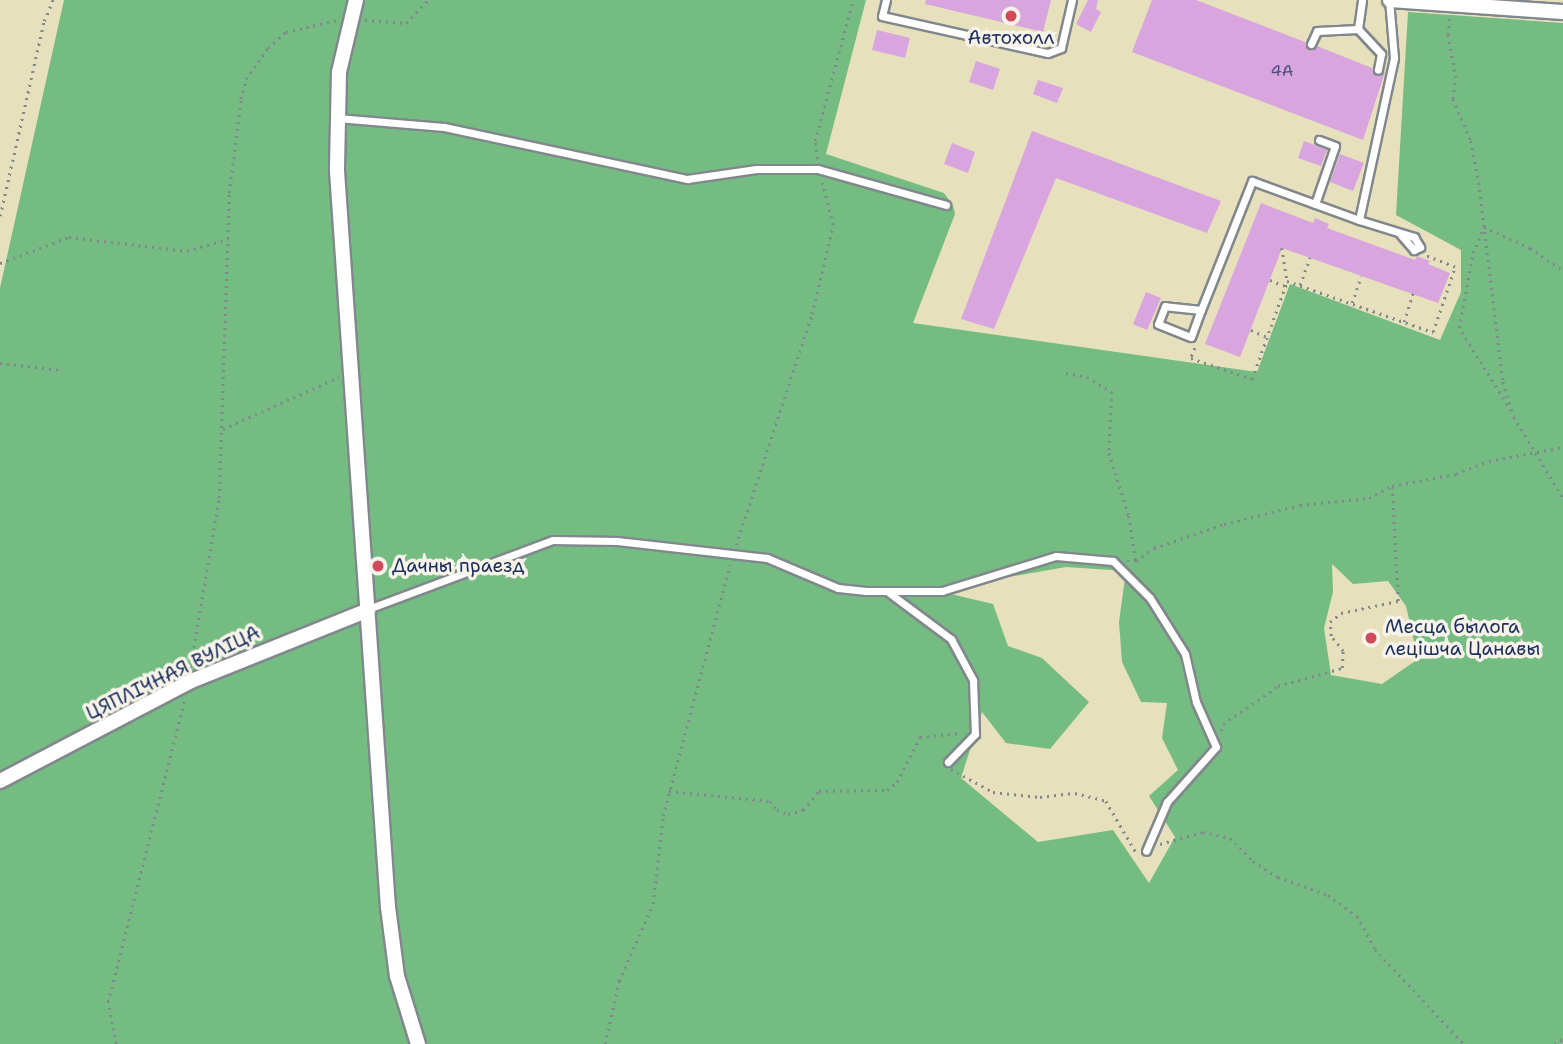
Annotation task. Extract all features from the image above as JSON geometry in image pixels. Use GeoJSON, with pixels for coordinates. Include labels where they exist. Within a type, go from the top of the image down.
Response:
{"type":"FeatureCollection","features":[{"type":"Feature","properties":{"kind":"street"},"geometry":{"type":"LineString","coordinates":[[356,0],[339,72],[337,118],[351,372],[391,937],[402,995],[418,1044]]}},
{"type":"Feature","properties":{"kind":"street"},"geometry":{"type":"LineString","coordinates":[[1389,0],[1563,12]]}},
{"type":"Feature","properties":{"kind":"street","name":"ЦЯПЛІЧНАЯ ВУЛІЦА"},"geometry":{"type":"LineString","coordinates":[[0,781],[189,682],[368,610]]}},
{"type":"Feature","properties":{"kind":"lane"},"geometry":{"type":"LineString","coordinates":[[886,0],[882,16],[1048,53],[1061,48],[1072,0]]}},
{"type":"Feature","properties":{"kind":"lane"},"geometry":{"type":"LineString","coordinates":[[1358,29],[1362,0]]}},
{"type":"Feature","properties":{"kind":"lane"},"geometry":{"type":"LineString","coordinates":[[1359,220],[1394,58],[1389,0]]}},
{"type":"Feature","properties":{"kind":"lane"},"geometry":{"type":"LineString","coordinates":[[1311,44],[1317,31],[1358,29]]}},
{"type":"Feature","properties":{"kind":"lane"},"geometry":{"type":"LineString","coordinates":[[1358,29],[1381,54],[1378,70]]}},
{"type":"Feature","properties":{"kind":"lane"},"geometry":{"type":"LineString","coordinates":[[337,118],[444,127],[687,179],[756,169],[818,169],[946,205]]}},
{"type":"Feature","properties":{"kind":"lane"},"geometry":{"type":"LineString","coordinates":[[1315,204],[1335,146],[1319,140]]}},
{"type":"Feature","properties":{"kind":"lane"},"geometry":{"type":"LineString","coordinates":[[1201,310],[1165,306],[1158,324],[1191,337],[1252,181],[1401,235]]}},
{"type":"Feature","properties":{"kind":"lane"},"geometry":{"type":"LineString","coordinates":[[368,610],[553,540],[767,558],[838,588],[888,592],[942,591],[1056,556],[1113,561],[1150,597],[1185,654],[1196,702],[1216,747],[1167,802],[1146,851]]}},
{"type":"Feature","properties":{"kind":"lane"},"geometry":{"type":"LineString","coordinates":[[888,592],[951,639],[973,680],[975,734],[948,762]]}},
{"type":"Feature","properties":{"kind":"path"},"geometry":{"type":"LineString","coordinates":[[0,216],[44,21],[53,0]]}},
{"type":"Feature","properties":{"kind":"path"},"geometry":{"type":"LineString","coordinates":[[606,1044],[619,981],[653,904],[669,791],[733,554],[812,314],[833,225],[818,169],[815,141],[853,0]]}},
{"type":"Feature","properties":{"kind":"path"},"geometry":{"type":"LineString","coordinates":[[1452,5],[1448,34],[1456,76],[1453,99],[1471,141],[1503,382],[1514,416]]}},
{"type":"Feature","properties":{"kind":"path"},"geometry":{"type":"LineString","coordinates":[[116,1044],[108,1002],[189,682],[219,498],[229,193],[246,79]]}},
{"type":"Feature","properties":{"kind":"path"},"geometry":{"type":"LineString","coordinates":[[1484,227],[1530,248],[1563,270]]}},
{"type":"Feature","properties":{"kind":"path"},"geometry":{"type":"LineString","coordinates":[[1484,227],[1473,253],[1459,328],[1563,498]]}},
{"type":"Feature","properties":{"kind":"path"},"geometry":{"type":"LineString","coordinates":[[0,263],[69,237],[187,251],[228,239]]}},
{"type":"Feature","properties":{"kind":"path"},"geometry":{"type":"LineString","coordinates":[[1195,346],[1191,358],[1252,379],[1287,281],[1282,248]]}},
{"type":"Feature","properties":{"kind":"path"},"geometry":{"type":"LineString","coordinates":[[1287,281],[1433,332],[1455,267],[1415,252]]}},
{"type":"Feature","properties":{"kind":"path"},"geometry":{"type":"LineString","coordinates":[[1300,285],[1310,258]]}},
{"type":"Feature","properties":{"kind":"path"},"geometry":{"type":"LineString","coordinates":[[1352,303],[1361,278]]}},
{"type":"Feature","properties":{"kind":"path"},"geometry":{"type":"LineString","coordinates":[[1270,280],[1285,286]]}},
{"type":"Feature","properties":{"kind":"path"},"geometry":{"type":"LineString","coordinates":[[1404,322],[1413,293]]}},
{"type":"Feature","properties":{"kind":"path"},"geometry":{"type":"LineString","coordinates":[[1251,330],[1267,337]]}},
{"type":"Feature","properties":{"kind":"path"},"geometry":{"type":"LineString","coordinates":[[0,363],[61,370]]}},
{"type":"Feature","properties":{"kind":"path"},"geometry":{"type":"LineString","coordinates":[[222,429],[351,372]]}},
{"type":"Feature","properties":{"kind":"path"},"geometry":{"type":"LineString","coordinates":[[1066,373],[1087,377],[1112,392],[1109,453],[1129,516],[1136,561]]}},
{"type":"Feature","properties":{"kind":"path"},"geometry":{"type":"LineString","coordinates":[[1113,561],[1136,561],[1154,548],[1224,524],[1300,505],[1369,498],[1392,486],[1563,447]]}},
{"type":"Feature","properties":{"kind":"path"},"geometry":{"type":"LineString","coordinates":[[1216,747],[1223,724],[1278,686],[1342,668],[1343,651],[1331,636],[1330,622],[1341,612],[1398,601],[1392,486]]}},
{"type":"Feature","properties":{"kind":"path"},"geometry":{"type":"LineString","coordinates":[[669,791],[770,801],[777,810],[788,814],[803,810],[819,791],[887,790],[897,782],[920,737],[944,731],[975,734]]}},
{"type":"Feature","properties":{"kind":"path"},"geometry":{"type":"LineString","coordinates":[[948,762],[953,773],[993,792],[1040,797],[1074,793],[1106,801],[1134,852],[1142,856],[1146,851],[1175,837],[1203,832],[1230,838],[1253,861],[1278,877],[1328,895],[1357,916],[1375,949],[1464,1044]]}},
{"type":"Feature","properties":{"kind":"path"},"geometry":{"type":"LineString","coordinates":[[1555,1044],[1563,1039]]}},
{"type":"Feature","properties":{"kind":"green space"},"geometry":{"type":"Polygon","coordinates":[[[64,0],[866,0],[826,154],[944,193],[953,205],[955,214],[913,323],[1257,372],[1290,284],[1440,340],[1461,292],[1461,250],[1396,215],[1408,12],[1563,23],[1563,1044],[0,1044],[0,288],[64,0]],[[1332,564],[1333,592],[1324,628],[1331,675],[1382,684],[1418,659],[1406,606],[1388,581],[1353,584],[1332,564]],[[1066,567],[934,590],[993,604],[1008,646],[1042,658],[1089,702],[1050,749],[1006,743],[982,712],[961,778],[1038,842],[1113,830],[1149,883],[1175,837],[1149,796],[1178,770],[1162,738],[1167,703],[1141,702],[1122,662],[1119,622],[1126,571],[1066,567]]]}},
{"type":"Feature","properties":{"kind":"building","name":"Автохолл"},"geometry":{"type":"Polygon","coordinates":[[[926,0],[1051,0],[1043,32],[925,4],[926,0]]]}},
{"type":"Feature","properties":{"kind":"building"},"geometry":{"type":"Polygon","coordinates":[[[1088,0],[1098,0],[1096,9],[1101,12],[1091,32],[1076,24],[1088,0]]]}},
{"type":"Feature","properties":{"kind":"building"},"geometry":{"type":"Polygon","coordinates":[[[1152,0],[1196,0],[1305,42],[1309,50],[1317,46],[1372,68],[1376,76],[1385,72],[1363,140],[1132,52],[1152,0]]]}},
{"type":"Feature","properties":{"kind":"building"},"geometry":{"type":"Polygon","coordinates":[[[877,30],[910,38],[905,58],[872,50],[877,30]]]}},
{"type":"Feature","properties":{"kind":"building"},"geometry":{"type":"Polygon","coordinates":[[[976,61],[1000,69],[993,90],[969,82],[976,61]]]}},
{"type":"Feature","properties":{"kind":"building"},"geometry":{"type":"Polygon","coordinates":[[[1038,80],[1063,88],[1057,103],[1033,94],[1038,80]]]}},
{"type":"Feature","properties":{"kind":"building"},"geometry":{"type":"Polygon","coordinates":[[[1032,131],[1221,201],[1207,233],[1056,178],[994,329],[961,319],[1032,131]]]}},
{"type":"Feature","properties":{"kind":"building"},"geometry":{"type":"Polygon","coordinates":[[[1304,141],[1327,150],[1321,166],[1298,158],[1304,141]]]}},
{"type":"Feature","properties":{"kind":"building"},"geometry":{"type":"Polygon","coordinates":[[[952,143],[975,152],[968,173],[944,164],[952,143]]]}},
{"type":"Feature","properties":{"kind":"building"},"geometry":{"type":"Polygon","coordinates":[[[1340,154],[1364,163],[1353,191],[1330,182],[1340,154]]]}},
{"type":"Feature","properties":{"kind":"building"},"geometry":{"type":"Polygon","coordinates":[[[1261,203],[1313,223],[1315,218],[1329,224],[1327,228],[1415,260],[1417,256],[1430,261],[1428,264],[1450,273],[1438,303],[1282,248],[1240,357],[1205,344],[1261,203]]]}},
{"type":"Feature","properties":{"kind":"building"},"geometry":{"type":"Polygon","coordinates":[[[1146,292],[1161,298],[1147,330],[1133,324],[1146,292]]]}},
{"type":"Feature","properties":{"kind":"place","name":"Автохолл"},"geometry":{"type":"Point","coordinates":[1011,16]}},
{"type":"Feature","properties":{"kind":"place","name":"Дачны праезд"},"geometry":{"type":"Point","coordinates":[378,566]}},
{"type":"Feature","properties":{"kind":"place","name":"Месца былога лецішча Цанавы"},"geometry":{"type":"Point","coordinates":[1371,638]}}]}
